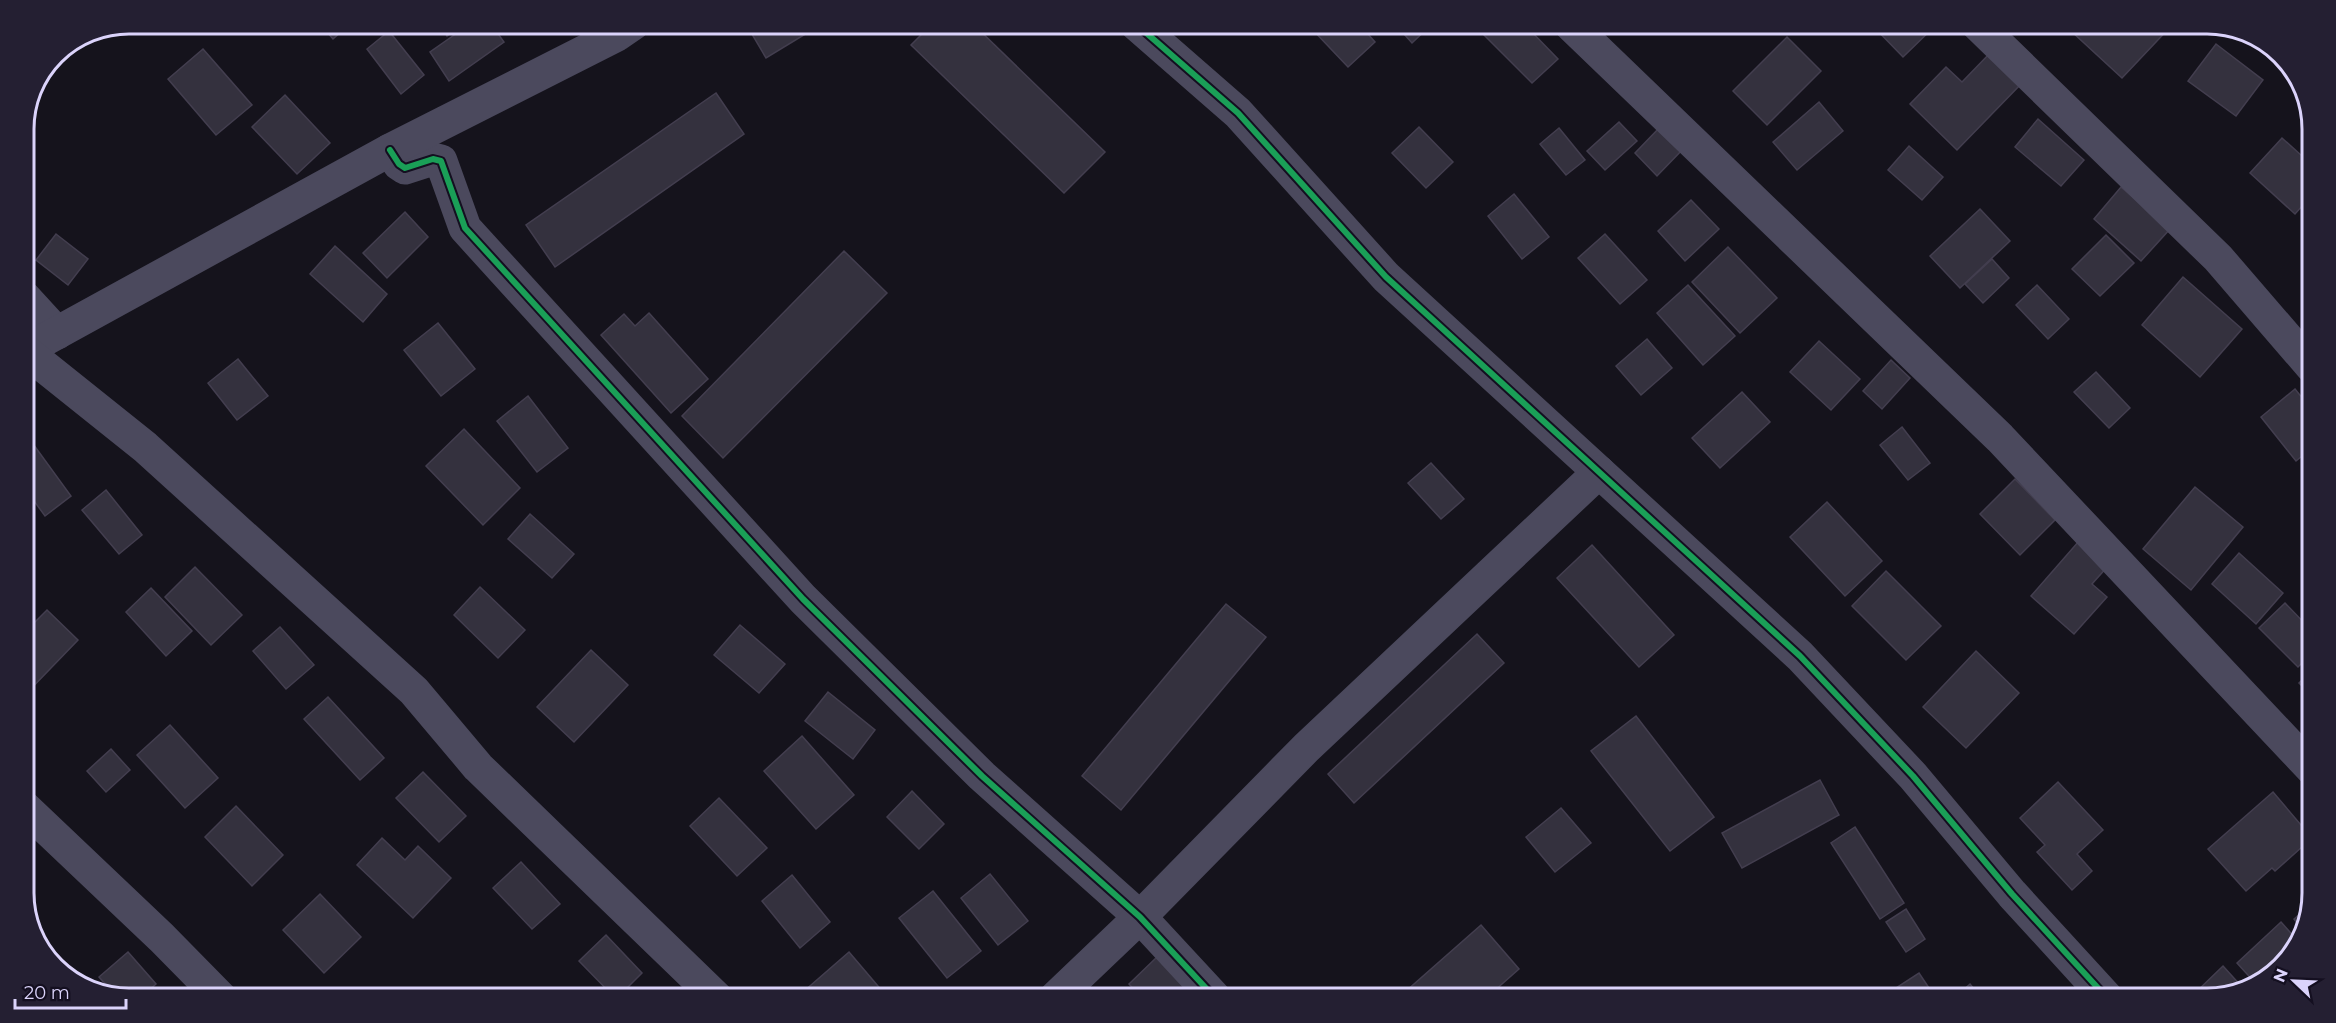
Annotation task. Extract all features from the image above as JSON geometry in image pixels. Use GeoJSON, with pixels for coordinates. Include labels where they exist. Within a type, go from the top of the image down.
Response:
{"type":"FeatureCollection","features":[{"type":"Feature","properties":{"kind":"street"},"geometry":{"type":"LineString","coordinates":[[35,345],[390,150],[608,34]]}},
{"type":"Feature","properties":{"kind":"street"},"geometry":{"type":"LineString","coordinates":[[1147,34],[1238,113],[1386,277],[1800,656],[1913,776],[2012,894],[2098,988]]}},
{"type":"Feature","properties":{"kind":"street"},"geometry":{"type":"LineString","coordinates":[[1580,34],[2000,438],[2302,759]]}},
{"type":"Feature","properties":{"kind":"street"},"geometry":{"type":"LineString","coordinates":[[1987,34],[2218,258],[2301,355]]}},
{"type":"Feature","properties":{"kind":"street"},"geometry":{"type":"LineString","coordinates":[[390,150],[399,164],[405,168],[433,159],[441,161],[465,228],[788,582],[982,776],[1140,917],[1206,988]]}},
{"type":"Feature","properties":{"kind":"street"},"geometry":{"type":"LineString","coordinates":[[35,309],[57,333]]}},
{"type":"Feature","properties":{"kind":"street"},"geometry":{"type":"LineString","coordinates":[[35,359],[145,447],[414,691],[478,767],[707,988]]}},
{"type":"Feature","properties":{"kind":"street"},"geometry":{"type":"LineString","coordinates":[[1066,988],[1140,917],[1306,748],[1599,472]]}},
{"type":"Feature","properties":{"kind":"street"},"geometry":{"type":"LineString","coordinates":[[35,817],[211,988]]}},
{"type":"Feature","properties":{"kind":"building"},"geometry":{"type":"Polygon","coordinates":[[[329,34],[339,34],[333,39],[329,34]]]}},
{"type":"Feature","properties":{"kind":"building"},"geometry":{"type":"Polygon","coordinates":[[[385,34],[391,34],[424,75],[401,94],[367,49],[385,34]]]}},
{"type":"Feature","properties":{"kind":"building"},"geometry":{"type":"Polygon","coordinates":[[[456,34],[498,34],[504,42],[449,81],[430,52],[456,34]]]}},
{"type":"Feature","properties":{"kind":"building"},"geometry":{"type":"Polygon","coordinates":[[[752,34],[806,34],[766,58],[752,34]]]}},
{"type":"Feature","properties":{"kind":"building"},"geometry":{"type":"Polygon","coordinates":[[[922,34],[983,34],[1105,152],[1064,193],[911,45],[922,34]]]}},
{"type":"Feature","properties":{"kind":"building"},"geometry":{"type":"Polygon","coordinates":[[[1317,34],[1368,34],[1375,42],[1348,67],[1317,34]]]}},
{"type":"Feature","properties":{"kind":"building"},"geometry":{"type":"Polygon","coordinates":[[[1404,34],[1421,34],[1412,43],[1404,34]]]}},
{"type":"Feature","properties":{"kind":"building"},"geometry":{"type":"Polygon","coordinates":[[[1483,34],[1534,34],[1558,59],[1532,83],[1483,34]]]}},
{"type":"Feature","properties":{"kind":"building"},"geometry":{"type":"Polygon","coordinates":[[[1881,34],[1927,34],[1903,57],[1881,34]]]}},
{"type":"Feature","properties":{"kind":"building"},"geometry":{"type":"Polygon","coordinates":[[[2074,34],[2164,34],[2122,78],[2074,34]]]}},
{"type":"Feature","properties":{"kind":"building"},"geometry":{"type":"Polygon","coordinates":[[[1787,37],[1821,71],[1767,125],[1733,91],[1787,37]]]}},
{"type":"Feature","properties":{"kind":"building"},"geometry":{"type":"Polygon","coordinates":[[[2216,44],[2263,80],[2236,116],[2188,81],[2216,44]]]}},
{"type":"Feature","properties":{"kind":"building"},"geometry":{"type":"Polygon","coordinates":[[[203,49],[252,105],[216,135],[168,79],[203,49]]]}},
{"type":"Feature","properties":{"kind":"building"},"geometry":{"type":"Polygon","coordinates":[[[1992,51],[2023,82],[1957,150],[1910,104],[1946,67],[1962,82],[1992,51]]]}},
{"type":"Feature","properties":{"kind":"building"},"geometry":{"type":"Polygon","coordinates":[[[716,93],[744,134],[555,267],[526,225],[716,93]]]}},
{"type":"Feature","properties":{"kind":"building"},"geometry":{"type":"Polygon","coordinates":[[[285,95],[330,143],[297,174],[252,127],[285,95]]]}},
{"type":"Feature","properties":{"kind":"building"},"geometry":{"type":"Polygon","coordinates":[[[1819,102],[1843,131],[1797,170],[1773,142],[1819,102]]]}},
{"type":"Feature","properties":{"kind":"building"},"geometry":{"type":"Polygon","coordinates":[[[2038,119],[2084,160],[2061,186],[2015,147],[2038,119]]]}},
{"type":"Feature","properties":{"kind":"building"},"geometry":{"type":"Polygon","coordinates":[[[1619,122],[1637,141],[1605,170],[1587,151],[1619,122]]]}},
{"type":"Feature","properties":{"kind":"building"},"geometry":{"type":"Polygon","coordinates":[[[1661,126],[1684,148],[1657,176],[1635,153],[1661,126]]]}},
{"type":"Feature","properties":{"kind":"building"},"geometry":{"type":"Polygon","coordinates":[[[1419,127],[1453,162],[1426,188],[1392,153],[1419,127]]]}},
{"type":"Feature","properties":{"kind":"building"},"geometry":{"type":"Polygon","coordinates":[[[1559,128],[1585,160],[1566,175],[1540,144],[1559,128]]]}},
{"type":"Feature","properties":{"kind":"building"},"geometry":{"type":"Polygon","coordinates":[[[2282,138],[2301,155],[2301,207],[2295,214],[2250,173],[2282,138]]]}},
{"type":"Feature","properties":{"kind":"building"},"geometry":{"type":"Polygon","coordinates":[[[1909,146],[1943,177],[1922,200],[1888,170],[1909,146]]]}},
{"type":"Feature","properties":{"kind":"building"},"geometry":{"type":"Polygon","coordinates":[[[2121,187],[2170,229],[2141,261],[2094,219],[2121,187]]]}},
{"type":"Feature","properties":{"kind":"building"},"geometry":{"type":"Polygon","coordinates":[[[1514,194],[1549,237],[1522,259],[1488,216],[1514,194]]]}},
{"type":"Feature","properties":{"kind":"building"},"geometry":{"type":"Polygon","coordinates":[[[1691,200],[1719,229],[1685,261],[1658,231],[1691,200]]]}},
{"type":"Feature","properties":{"kind":"building"},"geometry":{"type":"Polygon","coordinates":[[[1980,209],[2010,241],[1960,288],[1930,256],[1980,209]]]}},
{"type":"Feature","properties":{"kind":"building"},"geometry":{"type":"Polygon","coordinates":[[[405,212],[428,237],[387,278],[363,253],[405,212]]]}},
{"type":"Feature","properties":{"kind":"building"},"geometry":{"type":"Polygon","coordinates":[[[56,234],[88,259],[68,285],[36,260],[56,234]]]}},
{"type":"Feature","properties":{"kind":"building"},"geometry":{"type":"Polygon","coordinates":[[[1605,234],[1647,280],[1620,304],[1578,258],[1605,234]]]}},
{"type":"Feature","properties":{"kind":"building"},"geometry":{"type":"Polygon","coordinates":[[[2106,235],[2134,263],[2100,296],[2072,269],[2106,235]]]}},
{"type":"Feature","properties":{"kind":"building"},"geometry":{"type":"Polygon","coordinates":[[[335,246],[387,294],[363,322],[310,274],[335,246]]]}},
{"type":"Feature","properties":{"kind":"building"},"geometry":{"type":"Polygon","coordinates":[[[1728,247],[1777,298],[1740,333],[1692,282],[1728,247]]]}},
{"type":"Feature","properties":{"kind":"building"},"geometry":{"type":"Polygon","coordinates":[[[844,251],[887,293],[723,458],[682,416],[844,251]]]}},
{"type":"Feature","properties":{"kind":"building"},"geometry":{"type":"Polygon","coordinates":[[[1992,259],[2009,278],[1983,303],[1965,284],[1992,259]]]}},
{"type":"Feature","properties":{"kind":"building"},"geometry":{"type":"Polygon","coordinates":[[[2183,277],[2242,329],[2200,377],[2142,325],[2183,277]]]}},
{"type":"Feature","properties":{"kind":"building"},"geometry":{"type":"Polygon","coordinates":[[[1688,285],[1735,336],[1703,365],[1657,313],[1688,285]]]}},
{"type":"Feature","properties":{"kind":"building"},"geometry":{"type":"Polygon","coordinates":[[[2037,285],[2069,319],[2048,339],[2016,305],[2037,285]]]}},
{"type":"Feature","properties":{"kind":"building"},"geometry":{"type":"Polygon","coordinates":[[[649,313],[708,379],[671,413],[601,335],[624,314],[635,326],[649,313]]]}},
{"type":"Feature","properties":{"kind":"building"},"geometry":{"type":"Polygon","coordinates":[[[438,323],[475,369],[441,396],[404,350],[438,323]]]}},
{"type":"Feature","properties":{"kind":"building"},"geometry":{"type":"Polygon","coordinates":[[[1647,339],[1672,368],[1641,395],[1616,366],[1647,339]]]}},
{"type":"Feature","properties":{"kind":"building"},"geometry":{"type":"Polygon","coordinates":[[[1819,341],[1860,379],[1831,410],[1790,372],[1819,341]]]}},
{"type":"Feature","properties":{"kind":"building"},"geometry":{"type":"Polygon","coordinates":[[[238,359],[268,396],[237,420],[208,383],[238,359]]]}},
{"type":"Feature","properties":{"kind":"building"},"geometry":{"type":"Polygon","coordinates":[[[1891,360],[1910,378],[1882,409],[1863,391],[1891,360]]]}},
{"type":"Feature","properties":{"kind":"building"},"geometry":{"type":"Polygon","coordinates":[[[2096,372],[2130,408],[2109,428],[2074,392],[2096,372]]]}},
{"type":"Feature","properties":{"kind":"building"},"geometry":{"type":"Polygon","coordinates":[[[2295,389],[2301,397],[2301,457],[2296,461],[2261,417],[2295,389]]]}},
{"type":"Feature","properties":{"kind":"building"},"geometry":{"type":"Polygon","coordinates":[[[1742,392],[1770,422],[1720,468],[1692,438],[1742,392]]]}},
{"type":"Feature","properties":{"kind":"building"},"geometry":{"type":"Polygon","coordinates":[[[528,396],[568,448],[537,472],[497,421],[528,396]]]}},
{"type":"Feature","properties":{"kind":"building"},"geometry":{"type":"Polygon","coordinates":[[[1902,427],[1930,463],[1908,480],[1880,445],[1902,427]]]}},
{"type":"Feature","properties":{"kind":"building"},"geometry":{"type":"Polygon","coordinates":[[[464,429],[520,488],[483,525],[426,466],[464,429]]]}},
{"type":"Feature","properties":{"kind":"building"},"geometry":{"type":"Polygon","coordinates":[[[35,447],[71,496],[45,516],[35,502],[35,447]]]}},
{"type":"Feature","properties":{"kind":"building"},"geometry":{"type":"Polygon","coordinates":[[[1431,463],[1464,499],[1441,519],[1408,483],[1431,463]]]}},
{"type":"Feature","properties":{"kind":"building"},"geometry":{"type":"Polygon","coordinates":[[[2015,479],[2055,520],[2020,555],[1980,514],[2015,479]]]}},
{"type":"Feature","properties":{"kind":"building"},"geometry":{"type":"Polygon","coordinates":[[[2195,487],[2243,527],[2191,590],[2143,549],[2195,487]]]}},
{"type":"Feature","properties":{"kind":"building"},"geometry":{"type":"Polygon","coordinates":[[[106,490],[142,535],[119,554],[82,510],[106,490]]]}},
{"type":"Feature","properties":{"kind":"building"},"geometry":{"type":"Polygon","coordinates":[[[1827,502],[1882,561],[1845,596],[1790,537],[1827,502]]]}},
{"type":"Feature","properties":{"kind":"building"},"geometry":{"type":"Polygon","coordinates":[[[530,514],[574,554],[552,578],[508,539],[530,514]]]}},
{"type":"Feature","properties":{"kind":"building"},"geometry":{"type":"Polygon","coordinates":[[[2079,541],[2108,566],[2092,584],[2107,597],[2074,634],[2031,596],[2079,541]]]}},
{"type":"Feature","properties":{"kind":"building"},"geometry":{"type":"Polygon","coordinates":[[[1592,545],[1674,635],[1639,667],[1557,578],[1592,545]]]}},
{"type":"Feature","properties":{"kind":"building"},"geometry":{"type":"Polygon","coordinates":[[[2239,553],[2283,593],[2256,624],[2212,584],[2239,553]]]}},
{"type":"Feature","properties":{"kind":"building"},"geometry":{"type":"Polygon","coordinates":[[[195,567],[242,615],[211,645],[165,597],[195,567]]]}},
{"type":"Feature","properties":{"kind":"building"},"geometry":{"type":"Polygon","coordinates":[[[1886,571],[1941,626],[1906,660],[1852,606],[1886,571]]]}},
{"type":"Feature","properties":{"kind":"building"},"geometry":{"type":"Polygon","coordinates":[[[480,587],[525,630],[498,658],[454,615],[480,587]]]}},
{"type":"Feature","properties":{"kind":"building"},"geometry":{"type":"Polygon","coordinates":[[[151,588],[192,631],[166,656],[126,612],[151,588]]]}},
{"type":"Feature","properties":{"kind":"building"},"geometry":{"type":"Polygon","coordinates":[[[2285,603],[2302,620],[2302,663],[2298,667],[2259,628],[2285,603]]]}},
{"type":"Feature","properties":{"kind":"building"},"geometry":{"type":"Polygon","coordinates":[[[1226,604],[1266,637],[1121,810],[1082,776],[1226,604]]]}},
{"type":"Feature","properties":{"kind":"building"},"geometry":{"type":"Polygon","coordinates":[[[47,610],[78,640],[35,685],[35,622],[47,610]]]}},
{"type":"Feature","properties":{"kind":"building"},"geometry":{"type":"Polygon","coordinates":[[[740,625],[785,664],[759,693],[714,655],[740,625]]]}},
{"type":"Feature","properties":{"kind":"building"},"geometry":{"type":"Polygon","coordinates":[[[280,627],[314,665],[286,689],[253,651],[280,627]]]}},
{"type":"Feature","properties":{"kind":"building"},"geometry":{"type":"Polygon","coordinates":[[[1477,634],[1504,663],[1354,803],[1328,774],[1477,634]]]}},
{"type":"Feature","properties":{"kind":"building"},"geometry":{"type":"Polygon","coordinates":[[[591,650],[628,685],[574,742],[537,707],[591,650]]]}},
{"type":"Feature","properties":{"kind":"building"},"geometry":{"type":"Polygon","coordinates":[[[1976,651],[2019,693],[1966,748],[1923,707],[1976,651]]]}},
{"type":"Feature","properties":{"kind":"building"},"geometry":{"type":"Polygon","coordinates":[[[828,692],[875,730],[853,759],[805,721],[828,692]]]}},
{"type":"Feature","properties":{"kind":"building"},"geometry":{"type":"Polygon","coordinates":[[[328,697],[384,758],[360,780],[304,719],[328,697]]]}},
{"type":"Feature","properties":{"kind":"building"},"geometry":{"type":"Polygon","coordinates":[[[1636,716],[1714,817],[1670,851],[1591,751],[1636,716]]]}},
{"type":"Feature","properties":{"kind":"building"},"geometry":{"type":"Polygon","coordinates":[[[170,725],[218,778],[185,808],[137,755],[170,725]]]}},
{"type":"Feature","properties":{"kind":"building"},"geometry":{"type":"Polygon","coordinates":[[[802,736],[854,795],[816,829],[764,771],[802,736]]]}},
{"type":"Feature","properties":{"kind":"building"},"geometry":{"type":"Polygon","coordinates":[[[111,749],[130,770],[106,792],[87,771],[111,749]]]}},
{"type":"Feature","properties":{"kind":"building"},"geometry":{"type":"Polygon","coordinates":[[[423,772],[466,816],[439,842],[396,798],[423,772]]]}},
{"type":"Feature","properties":{"kind":"building"},"geometry":{"type":"Polygon","coordinates":[[[1820,780],[1839,815],[1742,868],[1722,833],[1820,780]]]}},
{"type":"Feature","properties":{"kind":"building"},"geometry":{"type":"Polygon","coordinates":[[[2058,782],[2103,830],[2077,854],[2092,871],[2072,890],[2037,852],[2045,845],[2020,818],[2058,782]]]}},
{"type":"Feature","properties":{"kind":"building"},"geometry":{"type":"Polygon","coordinates":[[[912,791],[944,824],[919,849],[887,817],[912,791]]]}},
{"type":"Feature","properties":{"kind":"building"},"geometry":{"type":"Polygon","coordinates":[[[2273,792],[2302,826],[2302,847],[2275,871],[2272,868],[2246,891],[2208,849],[2273,792]]]}},
{"type":"Feature","properties":{"kind":"building"},"geometry":{"type":"Polygon","coordinates":[[[719,798],[767,848],[737,876],[690,826],[719,798]]]}},
{"type":"Feature","properties":{"kind":"building"},"geometry":{"type":"Polygon","coordinates":[[[236,806],[283,855],[252,886],[205,837],[236,806]]]}},
{"type":"Feature","properties":{"kind":"building"},"geometry":{"type":"Polygon","coordinates":[[[1561,808],[1591,843],[1555,872],[1526,837],[1561,808]]]}},
{"type":"Feature","properties":{"kind":"building"},"geometry":{"type":"Polygon","coordinates":[[[1855,827],[1904,903],[1880,919],[1831,843],[1855,827]]]}},
{"type":"Feature","properties":{"kind":"building"},"geometry":{"type":"Polygon","coordinates":[[[382,838],[405,860],[418,846],[451,878],[413,918],[357,865],[382,838]]]}},
{"type":"Feature","properties":{"kind":"building"},"geometry":{"type":"Polygon","coordinates":[[[521,862],[560,904],[532,929],[493,888],[521,862]]]}},
{"type":"Feature","properties":{"kind":"building"},"geometry":{"type":"Polygon","coordinates":[[[990,874],[1028,921],[998,945],[961,898],[990,874]]]}},
{"type":"Feature","properties":{"kind":"building"},"geometry":{"type":"Polygon","coordinates":[[[792,875],[830,922],[800,948],[762,901],[792,875]]]}},
{"type":"Feature","properties":{"kind":"building"},"geometry":{"type":"Polygon","coordinates":[[[933,891],[981,951],[947,978],[899,918],[933,891]]]}},
{"type":"Feature","properties":{"kind":"building"},"geometry":{"type":"Polygon","coordinates":[[[320,894],[361,937],[324,973],[283,930],[320,894]]]}},
{"type":"Feature","properties":{"kind":"building"},"geometry":{"type":"Polygon","coordinates":[[[1906,909],[1925,939],[1906,952],[1886,922],[1906,909]]]}},
{"type":"Feature","properties":{"kind":"building"},"geometry":{"type":"Polygon","coordinates":[[[2281,922],[2292,934],[2282,951],[2264,951],[2264,968],[2250,978],[2237,963],[2281,922]]]}},
{"type":"Feature","properties":{"kind":"building"},"geometry":{"type":"Polygon","coordinates":[[[1481,925],[1519,969],[1497,988],[1409,988],[1481,925]]]}},
{"type":"Feature","properties":{"kind":"building"},"geometry":{"type":"Polygon","coordinates":[[[606,935],[642,973],[627,988],[605,988],[579,961],[606,935]]]}},
{"type":"Feature","properties":{"kind":"building"},"geometry":{"type":"Polygon","coordinates":[[[128,952],[156,984],[151,988],[111,987],[99,977],[128,952]]]}},
{"type":"Feature","properties":{"kind":"building"},"geometry":{"type":"Polygon","coordinates":[[[849,952],[880,988],[808,988],[849,952]]]}},
{"type":"Feature","properties":{"kind":"building"},"geometry":{"type":"Polygon","coordinates":[[[1159,955],[1186,988],[1133,988],[1129,984],[1159,955]]]}},
{"type":"Feature","properties":{"kind":"building"},"geometry":{"type":"Polygon","coordinates":[[[2223,966],[2238,983],[2219,988],[2200,988],[2223,966]]]}},
{"type":"Feature","properties":{"kind":"building"},"geometry":{"type":"Polygon","coordinates":[[[1919,973],[1929,988],[1896,988],[1919,973]]]}},
{"type":"Feature","properties":{"kind":"cycle path"},"geometry":{"type":"LineString","coordinates":[[1147,34],[1238,113],[1386,277],[1800,656],[1913,776],[2012,894],[2098,988]]}},
{"type":"Feature","properties":{"kind":"cycle path"},"geometry":{"type":"LineString","coordinates":[[390,150],[399,164],[405,168],[433,159],[441,161],[465,228],[803,599],[982,776],[1140,917],[1206,988]]}}]}
